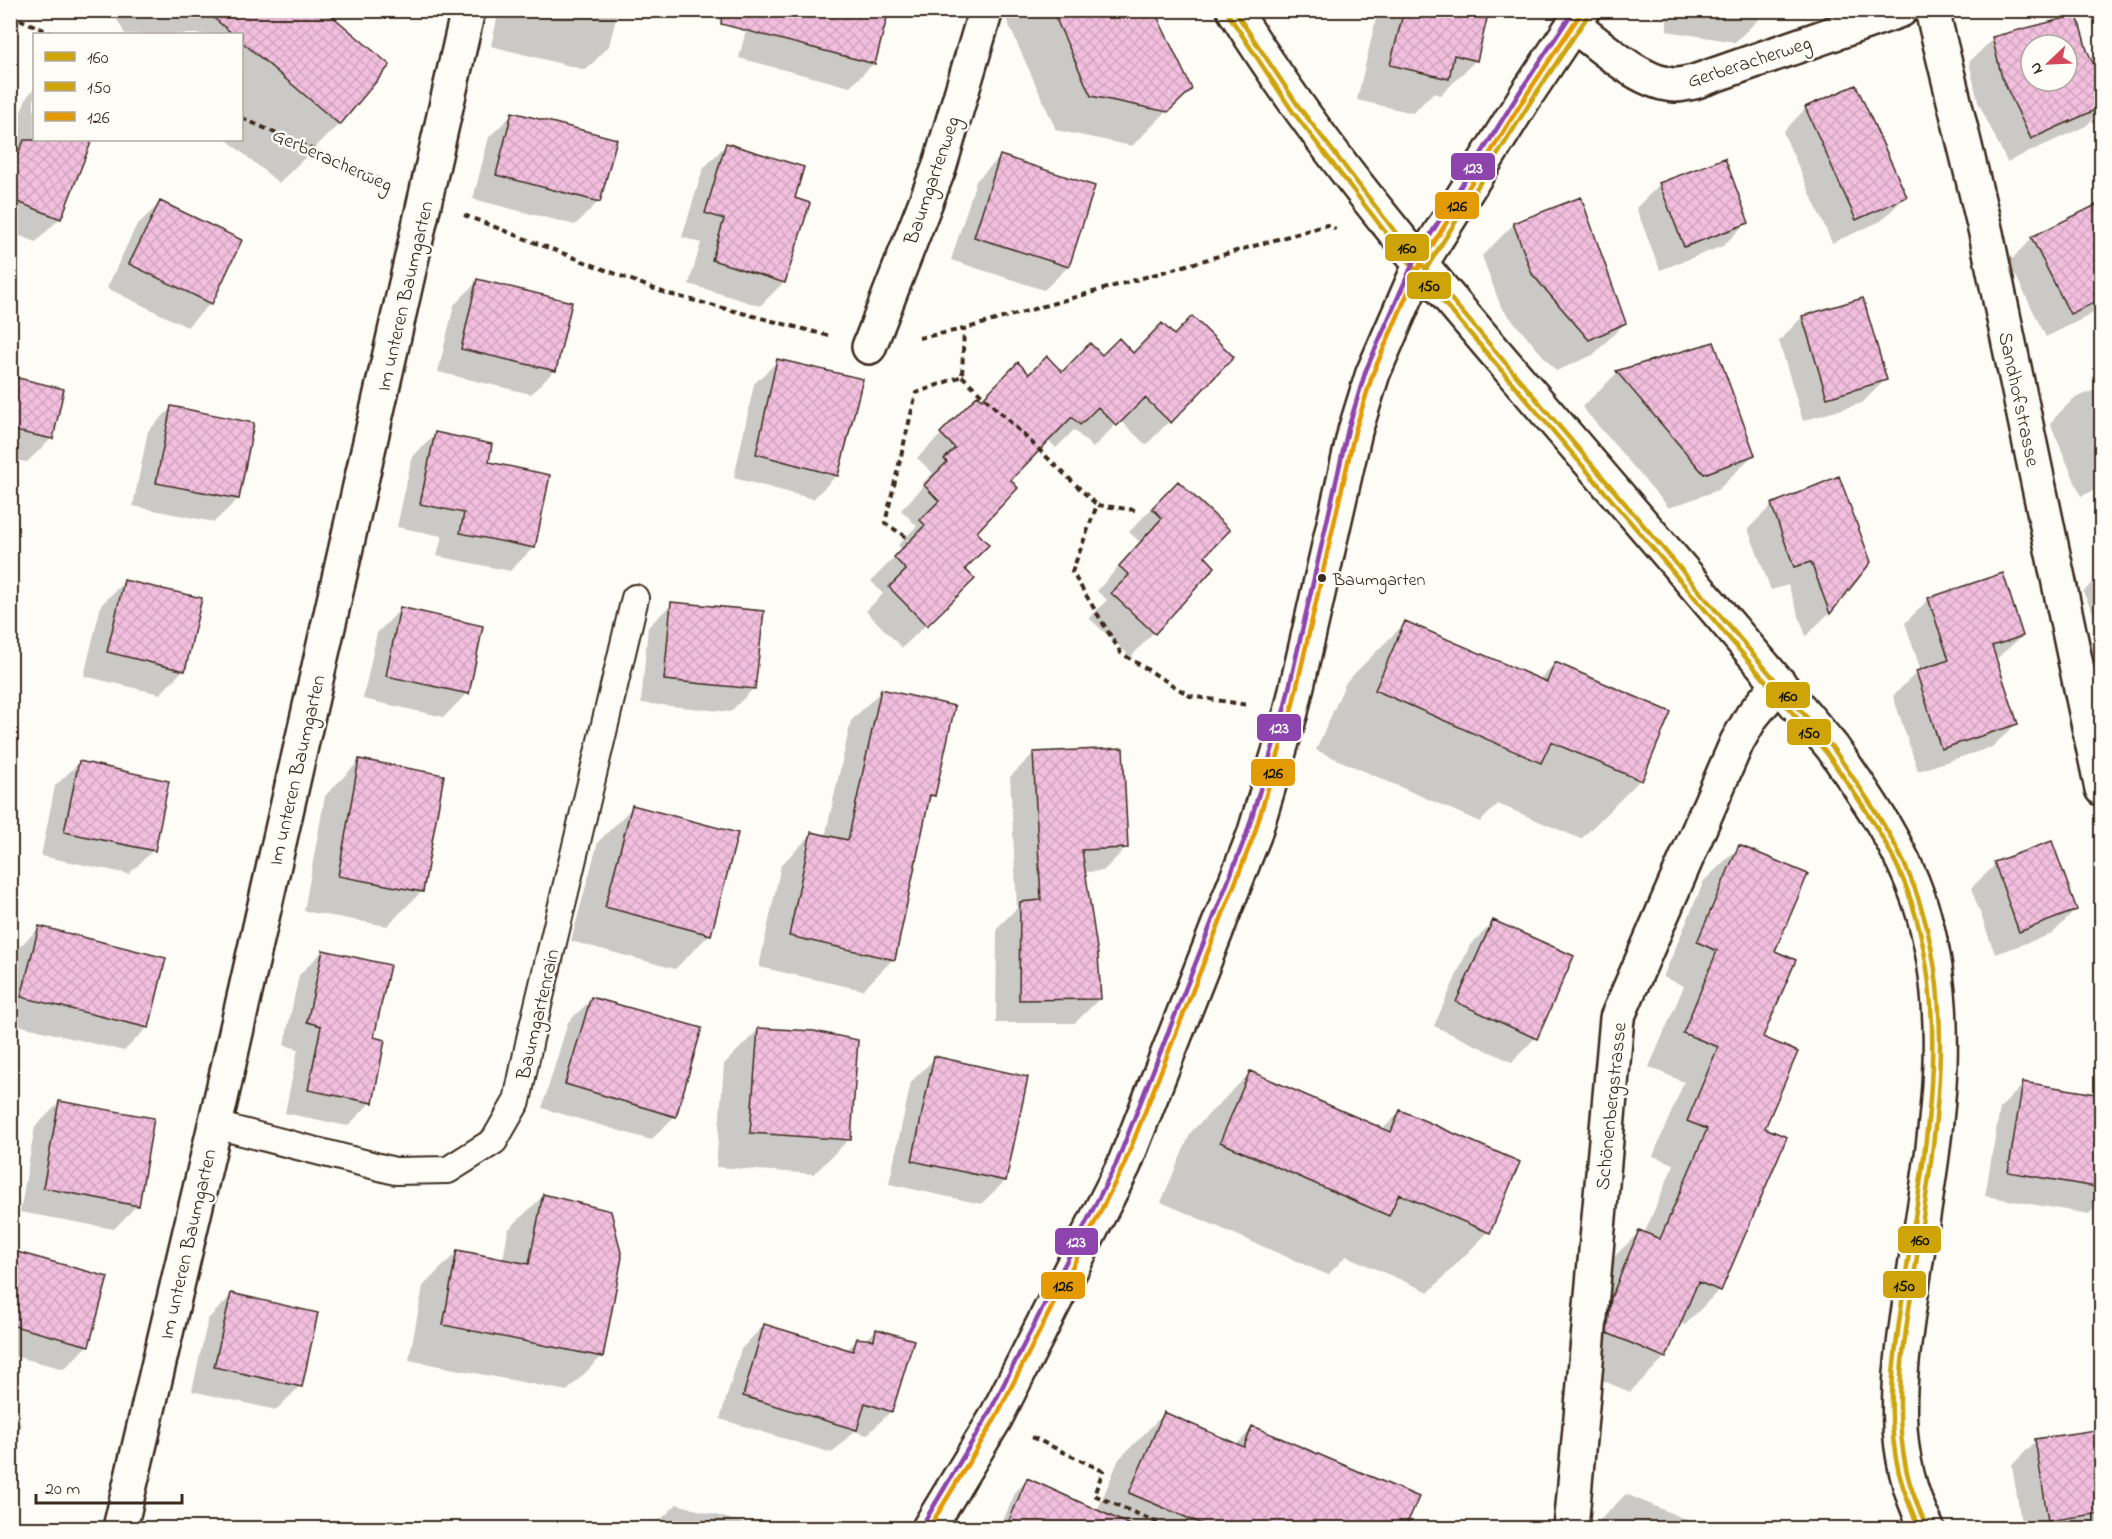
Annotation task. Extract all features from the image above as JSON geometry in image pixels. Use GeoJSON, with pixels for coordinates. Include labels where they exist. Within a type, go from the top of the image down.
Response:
{"type":"FeatureCollection","features":[{"type":"Feature","properties":{"kind":"street","name":"Im unteren Baumgarten"},"geometry":{"type":"LineString","coordinates":[[120,1528],[215,1125],[468,10]]}},
{"type":"Feature","properties":{"kind":"street","name":"Baumgartenweg"},"geometry":{"type":"LineString","coordinates":[[869,347],[939,168],[986,10]]}},
{"type":"Feature","properties":{"kind":"street"},"geometry":{"type":"LineString","coordinates":[[1234,10],[1262,57],[1346,171],[1420,265],[1832,747],[1878,813],[1899,854],[1919,900],[1933,953],[1940,1000],[1940,1094],[1902,1357],[1898,1406],[1904,1466],[1927,1528]]}},
{"type":"Feature","properties":{"kind":"street","name":"Gerberacherweg"},"geometry":{"type":"LineString","coordinates":[[1578,18],[1634,70],[1647,77],[1675,85],[1694,82],[1901,10]]}},
{"type":"Feature","properties":{"kind":"street","name":"Sandhofstrasse"},"geometry":{"type":"LineString","coordinates":[[1932,10],[1986,233],[2102,789]]}},
{"type":"Feature","properties":{"kind":"street"},"geometry":{"type":"LineString","coordinates":[[929,1528],[995,1419],[1124,1165],[1258,825],[1291,712],[1355,431],[1373,373],[1420,265],[1578,18]]}},
{"type":"Feature","properties":{"kind":"street","name":"Schönenbergstrasse"},"geometry":{"type":"LineString","coordinates":[[1571,1528],[1617,1018],[1737,742],[1752,716],[1779,683]]}},
{"type":"Feature","properties":{"kind":"lane","name":"Baumgartenrain"},"geometry":{"type":"LineString","coordinates":[[215,1125],[395,1171],[448,1170],[494,1141],[517,1101],[635,598]]}},
{"type":"Feature","properties":{"kind":"path"},"geometry":{"type":"LineString","coordinates":[[10,15],[51,33]]}},
{"type":"Feature","properties":{"kind":"path","name":"Gerberacherweg"},"geometry":{"type":"LineString","coordinates":[[243,118],[425,200]]}},
{"type":"Feature","properties":{"kind":"path"},"geometry":{"type":"LineString","coordinates":[[964,329],[962,376],[1097,506],[1135,510]]}},
{"type":"Feature","properties":{"kind":"path"},"geometry":{"type":"LineString","coordinates":[[906,537],[885,523],[916,393],[962,376]]}},
{"type":"Feature","properties":{"kind":"path"},"geometry":{"type":"LineString","coordinates":[[1097,506],[1072,572],[1121,653],[1190,696],[1291,712]]}},
{"type":"Feature","properties":{"kind":"path"},"geometry":{"type":"LineString","coordinates":[[995,1419],[1103,1471],[1094,1495],[1170,1528]]}},
{"type":"Feature","properties":{"kind":"building"},"geometry":{"type":"Polygon","coordinates":[[[204,10],[325,10],[390,65],[340,125],[243,43],[243,33],[232,33],[204,10]]]}},
{"type":"Feature","properties":{"kind":"building"},"geometry":{"type":"Polygon","coordinates":[[[722,10],[889,10],[875,64],[721,24],[722,10]]]}},
{"type":"Feature","properties":{"kind":"building"},"geometry":{"type":"Polygon","coordinates":[[[1052,10],[1154,10],[1192,89],[1168,112],[1091,96],[1052,10]]]}},
{"type":"Feature","properties":{"kind":"building"},"geometry":{"type":"Polygon","coordinates":[[[1404,10],[1489,10],[1477,61],[1454,55],[1449,79],[1390,65],[1404,10]]]}},
{"type":"Feature","properties":{"kind":"building"},"geometry":{"type":"Polygon","coordinates":[[[2077,15],[2087,50],[2102,82],[2102,107],[2031,139],[2002,78],[1992,37],[2077,15]]]}},
{"type":"Feature","properties":{"kind":"building"},"geometry":{"type":"Polygon","coordinates":[[[1856,85],[1907,197],[1856,220],[1805,107],[1856,85]]]}},
{"type":"Feature","properties":{"kind":"building"},"geometry":{"type":"Polygon","coordinates":[[[512,112],[617,139],[600,202],[496,175],[512,112]]]}},
{"type":"Feature","properties":{"kind":"building"},"geometry":{"type":"Polygon","coordinates":[[[24,140],[92,141],[61,219],[10,199],[10,173],[24,140]]]}},
{"type":"Feature","properties":{"kind":"building"},"geometry":{"type":"Polygon","coordinates":[[[726,143],[804,167],[795,198],[810,203],[785,283],[712,260],[724,219],[705,213],[726,143]]]}},
{"type":"Feature","properties":{"kind":"building"},"geometry":{"type":"Polygon","coordinates":[[[1000,155],[1095,186],[1069,267],[974,237],[1000,155]]]}},
{"type":"Feature","properties":{"kind":"building"},"geometry":{"type":"Polygon","coordinates":[[[1725,158],[1749,223],[1684,247],[1659,183],[1725,158]]]}},
{"type":"Feature","properties":{"kind":"building"},"geometry":{"type":"Polygon","coordinates":[[[1581,197],[1626,323],[1589,340],[1532,274],[1513,223],[1581,197]]]}},
{"type":"Feature","properties":{"kind":"building"},"geometry":{"type":"Polygon","coordinates":[[[160,201],[242,240],[212,304],[129,264],[160,201]]]}},
{"type":"Feature","properties":{"kind":"building"},"geometry":{"type":"Polygon","coordinates":[[[2102,202],[2102,299],[2070,314],[2031,237],[2102,202]]]}},
{"type":"Feature","properties":{"kind":"building"},"geometry":{"type":"Polygon","coordinates":[[[477,279],[572,302],[556,371],[461,349],[477,279]]]}},
{"type":"Feature","properties":{"kind":"building"},"geometry":{"type":"Polygon","coordinates":[[[1863,298],[1887,380],[1827,398],[1802,316],[1863,298]]]}},
{"type":"Feature","properties":{"kind":"building"},"geometry":{"type":"Polygon","coordinates":[[[1192,316],[1234,357],[1171,423],[1145,398],[1117,426],[1098,407],[1080,425],[1072,417],[1011,480],[1018,488],[977,532],[989,545],[965,569],[975,579],[927,626],[889,587],[906,570],[894,557],[925,525],[920,520],[939,501],[924,485],[947,462],[944,459],[955,448],[940,433],[978,395],[982,399],[1018,362],[1029,374],[1047,356],[1062,372],[1090,343],[1102,355],[1119,338],[1133,353],[1162,323],[1174,335],[1192,316]]]}},
{"type":"Feature","properties":{"kind":"building"},"geometry":{"type":"Polygon","coordinates":[[[1714,342],[1755,455],[1704,474],[1616,371],[1714,342]]]}},
{"type":"Feature","properties":{"kind":"building"},"geometry":{"type":"Polygon","coordinates":[[[777,359],[863,379],[838,476],[756,454],[777,359]]]}},
{"type":"Feature","properties":{"kind":"building"},"geometry":{"type":"Polygon","coordinates":[[[10,376],[64,389],[53,439],[10,430],[10,376]]]}},
{"type":"Feature","properties":{"kind":"building"},"geometry":{"type":"Polygon","coordinates":[[[171,406],[254,423],[239,499],[156,483],[171,406]]]}},
{"type":"Feature","properties":{"kind":"building"},"geometry":{"type":"Polygon","coordinates":[[[435,432],[492,444],[489,462],[550,475],[535,548],[460,533],[464,513],[420,504],[435,432]]]}},
{"type":"Feature","properties":{"kind":"building"},"geometry":{"type":"Polygon","coordinates":[[[1839,476],[1871,562],[1830,614],[1811,562],[1794,567],[1771,504],[1839,476]]]}},
{"type":"Feature","properties":{"kind":"building"},"geometry":{"type":"Polygon","coordinates":[[[1178,481],[1230,530],[1205,556],[1215,567],[1155,634],[1111,593],[1129,575],[1119,566],[1162,518],[1152,508],[1178,481]]]}},
{"type":"Feature","properties":{"kind":"building"},"geometry":{"type":"Polygon","coordinates":[[[2003,573],[2023,636],[1992,646],[2018,724],[1941,749],[1916,671],[1949,660],[1928,598],[2003,573]]]}},
{"type":"Feature","properties":{"kind":"building"},"geometry":{"type":"Polygon","coordinates":[[[124,580],[202,598],[185,671],[107,652],[124,580]]]}},
{"type":"Feature","properties":{"kind":"building"},"geometry":{"type":"Polygon","coordinates":[[[671,602],[764,611],[755,689],[664,680],[671,602]]]}},
{"type":"Feature","properties":{"kind":"building"},"geometry":{"type":"Polygon","coordinates":[[[400,607],[483,626],[469,694],[386,676],[400,607]]]}},
{"type":"Feature","properties":{"kind":"building"},"geometry":{"type":"Polygon","coordinates":[[[1405,621],[1547,682],[1555,662],[1671,712],[1642,781],[1551,742],[1541,763],[1375,690],[1405,621]]]}},
{"type":"Feature","properties":{"kind":"building"},"geometry":{"type":"Polygon","coordinates":[[[881,689],[955,706],[935,796],[930,795],[895,960],[789,936],[811,832],[848,840],[881,689]]]}},
{"type":"Feature","properties":{"kind":"building"},"geometry":{"type":"Polygon","coordinates":[[[1123,748],[1128,848],[1082,850],[1098,955],[1101,999],[1019,1000],[1020,902],[1041,900],[1033,752],[1123,748]]]}},
{"type":"Feature","properties":{"kind":"building"},"geometry":{"type":"Polygon","coordinates":[[[359,759],[444,775],[423,892],[338,876],[359,759]]]}},
{"type":"Feature","properties":{"kind":"building"},"geometry":{"type":"Polygon","coordinates":[[[79,761],[169,781],[155,851],[64,832],[79,761]]]}},
{"type":"Feature","properties":{"kind":"building"},"geometry":{"type":"Polygon","coordinates":[[[632,805],[738,833],[711,935],[605,907],[632,805]]]}},
{"type":"Feature","properties":{"kind":"building"},"geometry":{"type":"Polygon","coordinates":[[[2052,841],[2077,910],[2019,932],[1994,862],[2052,841]]]}},
{"type":"Feature","properties":{"kind":"building"},"geometry":{"type":"Polygon","coordinates":[[[1739,845],[1808,874],[1775,951],[1796,960],[1763,1037],[1798,1052],[1765,1128],[1787,1137],[1721,1291],[1698,1282],[1666,1358],[1607,1333],[1611,1298],[1639,1230],[1660,1239],[1707,1129],[1687,1121],[1718,1047],[1683,1033],[1717,951],[1697,942],[1739,845]]]}},
{"type":"Feature","properties":{"kind":"building"},"geometry":{"type":"Polygon","coordinates":[[[1493,920],[1574,956],[1537,1039],[1456,1002],[1493,920]]]}},
{"type":"Feature","properties":{"kind":"building"},"geometry":{"type":"Polygon","coordinates":[[[39,926],[166,958],[149,1028],[21,997],[39,926]]]}},
{"type":"Feature","properties":{"kind":"building"},"geometry":{"type":"Polygon","coordinates":[[[323,950],[390,965],[374,1037],[385,1040],[373,1103],[308,1090],[321,1026],[307,1022],[323,950]]]}},
{"type":"Feature","properties":{"kind":"building"},"geometry":{"type":"Polygon","coordinates":[[[591,997],[702,1028],[676,1117],[565,1084],[591,997]]]}},
{"type":"Feature","properties":{"kind":"building"},"geometry":{"type":"Polygon","coordinates":[[[758,1028],[814,1031],[858,1040],[851,1140],[750,1133],[758,1028]]]}},
{"type":"Feature","properties":{"kind":"building"},"geometry":{"type":"Polygon","coordinates":[[[934,1056],[1028,1077],[1006,1181],[912,1161],[934,1056]]]}},
{"type":"Feature","properties":{"kind":"building"},"geometry":{"type":"Polygon","coordinates":[[[1250,1071],[1391,1132],[1400,1110],[1520,1162],[1490,1233],[1399,1194],[1389,1216],[1220,1142],[1250,1071]]]}},
{"type":"Feature","properties":{"kind":"building"},"geometry":{"type":"Polygon","coordinates":[[[2023,1082],[2102,1095],[2102,1188],[2008,1172],[2023,1082]]]}},
{"type":"Feature","properties":{"kind":"building"},"geometry":{"type":"Polygon","coordinates":[[[59,1101],[154,1118],[139,1206],[43,1188],[59,1101]]]}},
{"type":"Feature","properties":{"kind":"building"},"geometry":{"type":"Polygon","coordinates":[[[543,1194],[611,1211],[622,1257],[603,1357],[443,1325],[457,1250],[529,1264],[543,1194]]]}},
{"type":"Feature","properties":{"kind":"building"},"geometry":{"type":"Polygon","coordinates":[[[10,1250],[108,1277],[89,1346],[10,1325],[10,1250]]]}},
{"type":"Feature","properties":{"kind":"building"},"geometry":{"type":"Polygon","coordinates":[[[231,1293],[318,1313],[302,1387],[214,1367],[231,1293]]]}},
{"type":"Feature","properties":{"kind":"building"},"geometry":{"type":"Polygon","coordinates":[[[764,1324],[853,1351],[857,1338],[874,1340],[876,1329],[914,1340],[892,1412],[865,1403],[857,1430],[743,1396],[764,1324]]]}},
{"type":"Feature","properties":{"kind":"building"},"geometry":{"type":"Polygon","coordinates":[[[1164,1412],[1244,1447],[1252,1426],[1419,1497],[1405,1528],[1211,1528],[1129,1493],[1164,1412]]]}},
{"type":"Feature","properties":{"kind":"building"},"geometry":{"type":"Polygon","coordinates":[[[2102,1429],[2102,1513],[2048,1521],[2035,1439],[2102,1429]]]}},
{"type":"Feature","properties":{"kind":"building"},"geometry":{"type":"Polygon","coordinates":[[[1027,1478],[1137,1528],[1006,1528],[1027,1478]]]}},
{"type":"Feature","properties":{"kind":"transit line","name":"160"},"geometry":{"type":"LineString","coordinates":[[1234,10],[1299,107],[1406,246],[1832,747],[1895,844],[1911,879],[1927,926],[1936,975],[1940,1024],[1936,1123],[1904,1344],[1900,1393],[1900,1418],[1906,1468],[1912,1491],[1927,1528]]}},
{"type":"Feature","properties":{"kind":"transit line","name":"123"},"geometry":{"type":"LineString","coordinates":[[923,1524],[988,1415],[1117,1162],[1247,833],[1284,710],[1348,429],[1366,370],[1414,261],[1574,10]]}},
{"type":"Feature","properties":{"kind":"transit line","name":"126"},"geometry":{"type":"LineString","coordinates":[[929,1528],[995,1419],[1124,1165],[1254,835],[1291,712],[1355,431],[1373,373],[1420,265],[1527,94],[1583,10]]}},
{"type":"Feature","properties":{"kind":"transit line","name":"150"},"geometry":{"type":"LineString","coordinates":[[1228,14],[1293,112],[1400,251],[1826,752],[1869,816],[1897,866],[1920,931],[1929,980],[1932,1029],[1927,1127],[1899,1323],[1892,1399],[1894,1448],[1899,1473],[1919,1528]]}},
{"type":"Feature","properties":{"kind":"transit line","name":"150"},"geometry":{"type":"LineString","coordinates":[[1426,269],[1533,98],[1589,14]]}},
{"type":"Feature","properties":{"kind":"place","name":"Baumgarten"},"geometry":{"type":"Point","coordinates":[1322,578]}}]}
